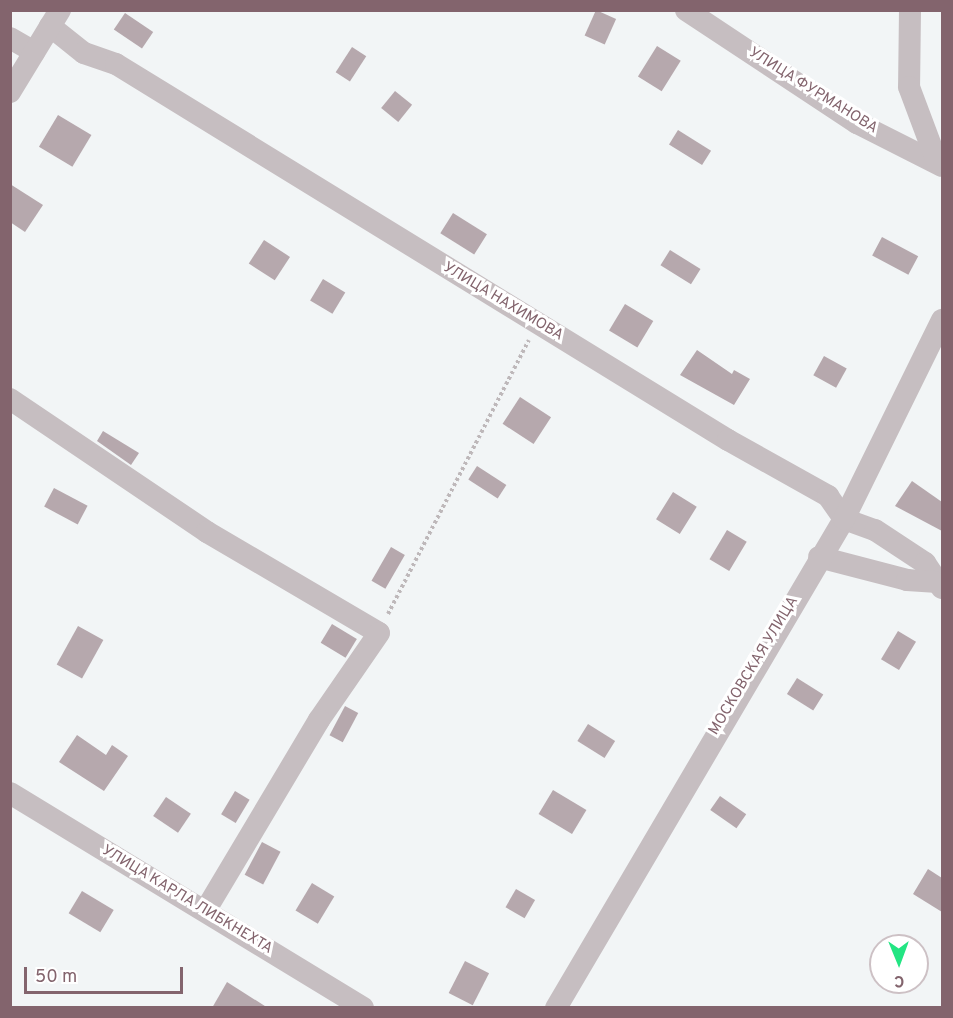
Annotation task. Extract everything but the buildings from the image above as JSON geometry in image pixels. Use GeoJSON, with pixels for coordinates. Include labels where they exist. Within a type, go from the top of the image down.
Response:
{"type":"FeatureCollection","features":[{"type":"Feature","properties":{"kind":"street","name":"УЛИЦА ФУРМАНОВА"},"geometry":{"type":"LineString","coordinates":[[686,10],[857,123],[940,164]]}},
{"type":"Feature","properties":{"kind":"street"},"geometry":{"type":"LineString","coordinates":[[910,10],[909,87],[940,164]]}},
{"type":"Feature","properties":{"kind":"street"},"geometry":{"type":"LineString","coordinates":[[10,92],[55,18]]}},
{"type":"Feature","properties":{"kind":"street","name":"УЛИЦА НАХИМОВА"},"geometry":{"type":"LineString","coordinates":[[55,18],[84,53],[116,64],[538,323],[828,496],[844,519]]}},
{"type":"Feature","properties":{"kind":"street"},"geometry":{"type":"LineString","coordinates":[[10,38],[34,52]]}},
{"type":"Feature","properties":{"kind":"street","name":"МОСКОВСКАЯ УЛИЦА"},"geometry":{"type":"LineString","coordinates":[[556,1008],[819,557],[844,519],[942,320]]}},
{"type":"Feature","properties":{"kind":"street"},"geometry":{"type":"LineString","coordinates":[[10,399],[207,532],[379,633],[319,720],[205,911]]}},
{"type":"Feature","properties":{"kind":"street"},"geometry":{"type":"LineString","coordinates":[[844,519],[875,530],[925,564],[938,585]]}},
{"type":"Feature","properties":{"kind":"street"},"geometry":{"type":"LineString","coordinates":[[819,557],[907,580],[938,585]]}},
{"type":"Feature","properties":{"kind":"street","name":"УЛИЦА КАРЛА ЛИБКНЕХТА"},"geometry":{"type":"LineString","coordinates":[[10,793],[363,1008]]}},
{"type":"Feature","properties":{"kind":"path"},"geometry":{"type":"LineString","coordinates":[[379,633],[538,323]]}}]}
